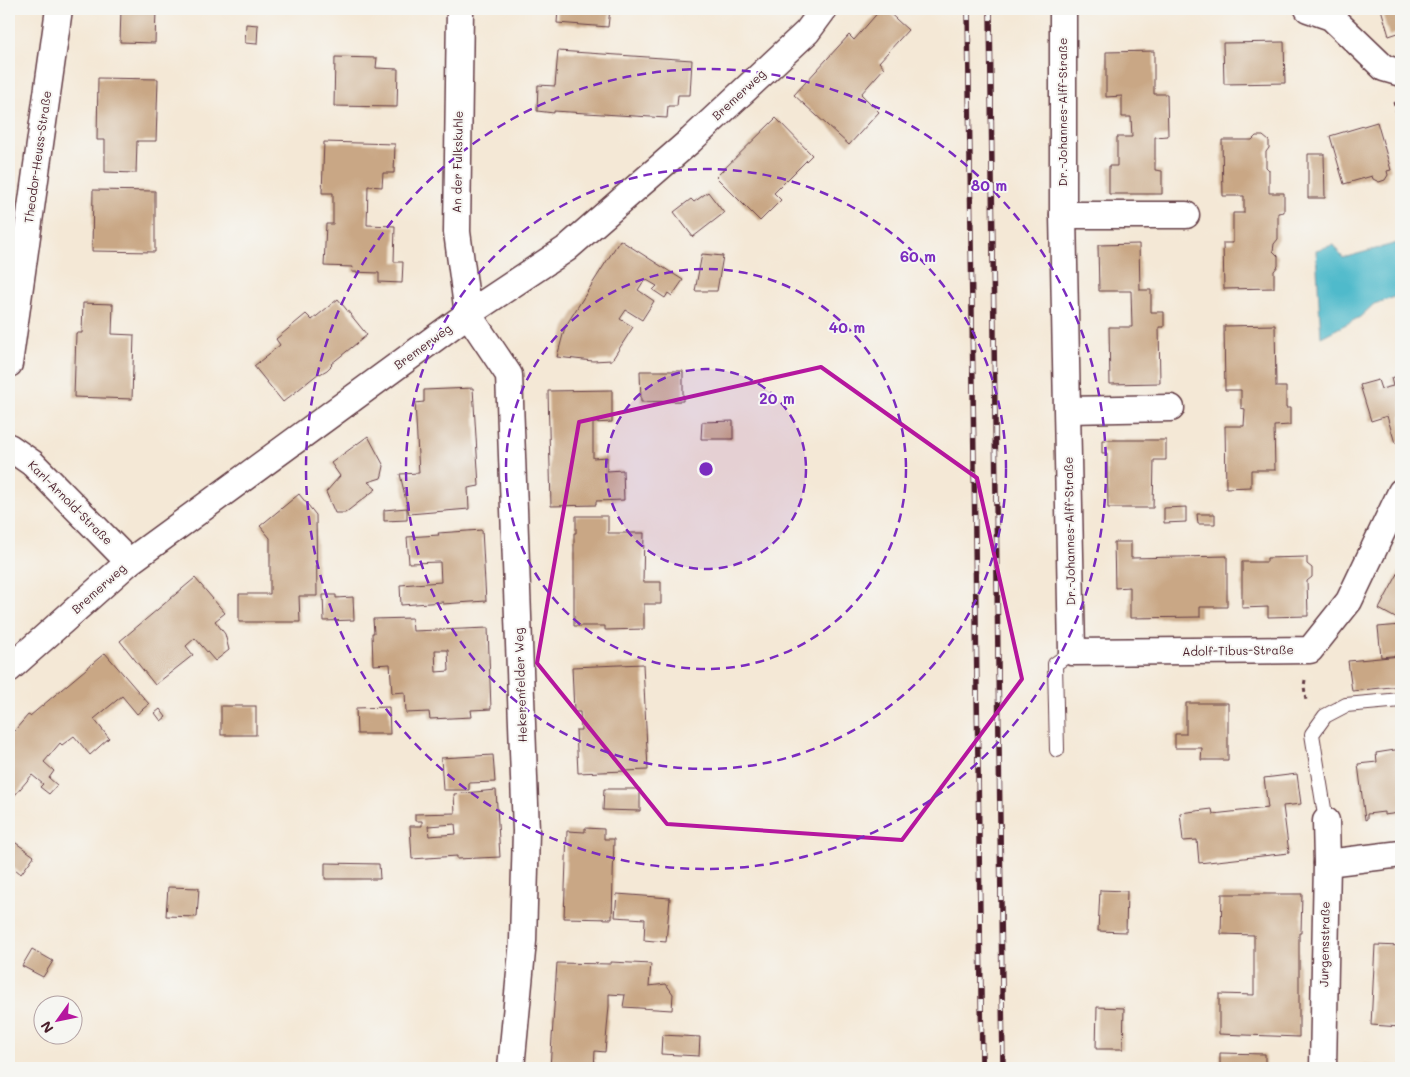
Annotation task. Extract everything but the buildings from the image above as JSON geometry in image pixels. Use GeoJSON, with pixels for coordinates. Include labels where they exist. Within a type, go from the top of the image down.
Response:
{"type":"FeatureCollection","features":[{"type":"Feature","properties":{"kind":"street","name":"Theodor-Heuss-Straße"},"geometry":{"type":"LineString","coordinates":[[9,364],[59,9]]}},
{"type":"Feature","properties":{"kind":"street","name":"An der Fulkskuhle"},"geometry":{"type":"LineString","coordinates":[[460,9],[457,232],[468,314]]}},
{"type":"Feature","properties":{"kind":"street","name":"Bremerweg"},"geometry":{"type":"LineString","coordinates":[[9,669],[128,562],[468,314],[566,249],[705,127],[806,32],[824,9]]}},
{"type":"Feature","properties":{"kind":"street"},"geometry":{"type":"LineString","coordinates":[[1063,9],[1075,9]]}},
{"type":"Feature","properties":{"kind":"street","name":"Dr.-Johannes-Alff-Straße"},"geometry":{"type":"LineString","coordinates":[[1063,9],[1063,216],[1072,652]]}},
{"type":"Feature","properties":{"kind":"street"},"geometry":{"type":"LineString","coordinates":[[1308,9],[1331,17],[1384,68],[1401,73]]}},
{"type":"Feature","properties":{"kind":"street"},"geometry":{"type":"LineString","coordinates":[[1063,216],[1186,215]]}},
{"type":"Feature","properties":{"kind":"street","name":"Hekerenfelder Weg"},"geometry":{"type":"LineString","coordinates":[[468,314],[509,375],[526,831],[522,941],[512,1068]]}},
{"type":"Feature","properties":{"kind":"street"},"geometry":{"type":"LineString","coordinates":[[1068,410],[1171,408]]}},
{"type":"Feature","properties":{"kind":"street","name":"Karl-Arnold-Straße"},"geometry":{"type":"LineString","coordinates":[[9,447],[32,463],[128,562]]}},
{"type":"Feature","properties":{"kind":"street","name":"Adolf-Tibus-Straße"},"geometry":{"type":"LineString","coordinates":[[1072,652],[1310,650],[1349,601],[1401,492]]}},
{"type":"Feature","properties":{"kind":"street","name":"Jurgensstraße"},"geometry":{"type":"LineString","coordinates":[[1323,1068],[1327,863],[1326,820]]}},
{"type":"Feature","properties":{"kind":"street"},"geometry":{"type":"LineString","coordinates":[[1327,863],[1401,854]]}},
{"type":"Feature","properties":{"kind":"lane"},"geometry":{"type":"LineString","coordinates":[[1057,750],[1055,664],[1072,652]]}},
{"type":"Feature","properties":{"kind":"lane"},"geometry":{"type":"LineString","coordinates":[[1326,820],[1312,734],[1326,716],[1346,704],[1401,700]]}},
{"type":"Feature","properties":{"kind":"path"},"geometry":{"type":"LineString","coordinates":[[1310,650],[1304,686],[1312,734]]}},
{"type":"Feature","properties":{"kind":"highlighted area"},"geometry":{"type":"Polygon","coordinates":[[[821,367],[977,478],[1022,679],[902,840],[667,824],[537,663],[579,422],[821,367]]]}},
{"type":"Feature","properties":{"kind":"water"},"geometry":{"type":"Polygon","coordinates":[[[1401,242],[1401,295],[1374,304],[1360,317],[1321,337],[1316,250],[1333,245],[1343,258],[1401,242]]]}},
{"type":"Feature","properties":{"kind":"railway"},"geometry":{"type":"LineString","coordinates":[[968,9],[982,1068]]}},
{"type":"Feature","properties":{"kind":"railway"},"geometry":{"type":"LineString","coordinates":[[990,9],[1003,1068]]}}]}
